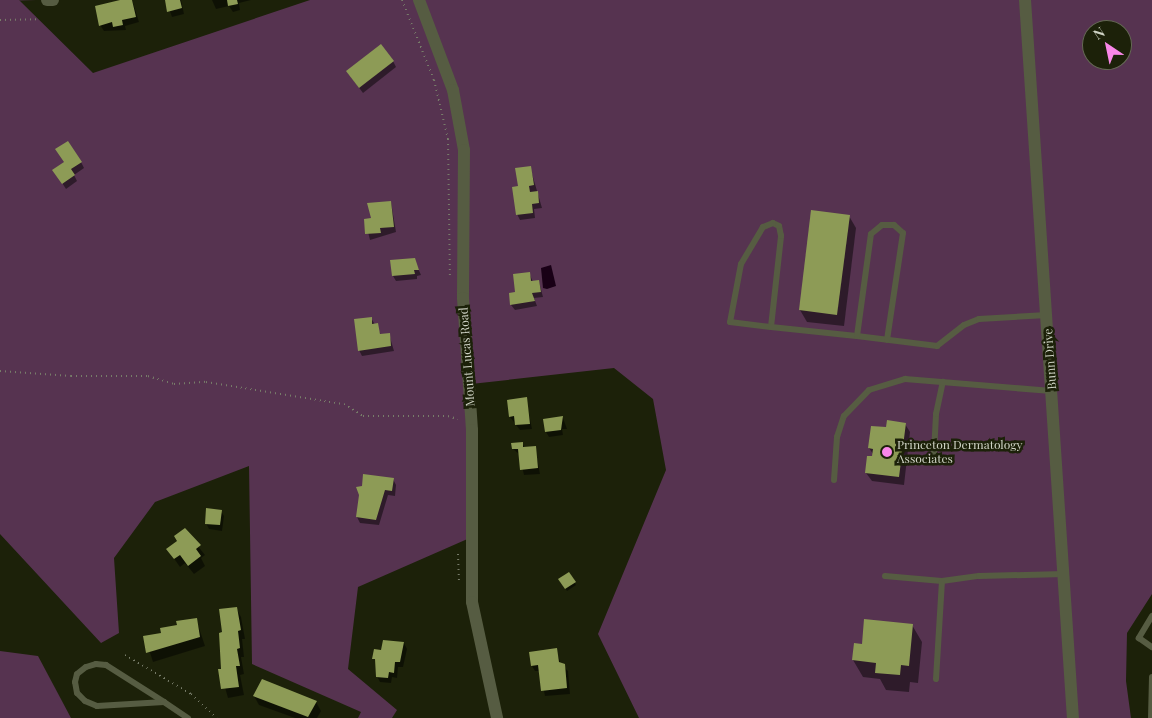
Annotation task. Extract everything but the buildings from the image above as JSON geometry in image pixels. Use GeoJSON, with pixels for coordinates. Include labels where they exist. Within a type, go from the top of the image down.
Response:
{"type":"FeatureCollection","features":[{"type":"Feature","properties":{"kind":"street"},"geometry":{"type":"LineString","coordinates":[[47,0],[53,0]]}},
{"type":"Feature","properties":{"kind":"street","name":"Mount Lucas Road"},"geometry":{"type":"LineString","coordinates":[[419,0],[452,90],[464,150],[463,298],[472,430],[472,602],[497,718]]}},
{"type":"Feature","properties":{"kind":"street","name":"Bunn Drive"},"geometry":{"type":"LineString","coordinates":[[1025,0],[1074,718]]}},
{"type":"Feature","properties":{"kind":"lane"},"geometry":{"type":"LineString","coordinates":[[771,327],[781,244],[779,226],[773,223],[763,227],[742,264],[730,322],[771,327],[857,336],[938,346],[979,319],[1047,315]]}},
{"type":"Feature","properties":{"kind":"lane"},"geometry":{"type":"LineString","coordinates":[[857,336],[871,234],[882,225],[894,225],[902,233],[887,340]]}},
{"type":"Feature","properties":{"kind":"lane"},"geometry":{"type":"LineString","coordinates":[[834,480],[837,438],[844,416],[869,390],[904,379],[1052,391]]}},
{"type":"Feature","properties":{"kind":"lane"},"geometry":{"type":"LineString","coordinates":[[934,453],[936,414],[943,382]]}},
{"type":"Feature","properties":{"kind":"lane"},"geometry":{"type":"LineString","coordinates":[[886,576],[942,581],[980,576],[1064,574]]}},
{"type":"Feature","properties":{"kind":"lane"},"geometry":{"type":"LineString","coordinates":[[936,679],[942,581]]}},
{"type":"Feature","properties":{"kind":"lane"},"geometry":{"type":"LineString","coordinates":[[1152,616],[1139,638],[1152,647]]}},
{"type":"Feature","properties":{"kind":"lane"},"geometry":{"type":"LineString","coordinates":[[164,702],[96,706],[85,701],[77,693],[74,682],[77,674],[86,667],[96,664],[106,665],[164,702],[188,718]]}},
{"type":"Feature","properties":{"kind":"lane"},"geometry":{"type":"LineString","coordinates":[[1151,718],[1152,677]]}},
{"type":"Feature","properties":{"kind":"path"},"geometry":{"type":"LineString","coordinates":[[402,0],[434,80],[448,139],[450,280]]}},
{"type":"Feature","properties":{"kind":"path"},"geometry":{"type":"LineString","coordinates":[[0,20],[39,19]]}},
{"type":"Feature","properties":{"kind":"path"},"geometry":{"type":"LineString","coordinates":[[0,371],[71,376],[148,376],[174,384],[206,382],[344,404],[363,416],[448,416],[459,419],[459,410]]}},
{"type":"Feature","properties":{"kind":"path"},"geometry":{"type":"LineString","coordinates":[[459,547],[459,585]]}},
{"type":"Feature","properties":{"kind":"path"},"geometry":{"type":"LineString","coordinates":[[125,655],[191,694],[217,718]]}},
{"type":"Feature","properties":{"kind":"shaded area"},"geometry":{"type":"Polygon","coordinates":[[[0,0],[19,0],[93,73],[310,0],[1152,0],[1152,594],[1127,633],[1126,681],[1131,718],[639,718],[598,634],[666,470],[653,399],[614,368],[471,384],[472,537],[358,587],[348,669],[397,710],[392,718],[358,718],[361,712],[252,664],[249,466],[155,502],[114,558],[119,633],[101,643],[0,534],[0,0]]]}},
{"type":"Feature","properties":{"kind":"shaded area"},"geometry":{"type":"Polygon","coordinates":[[[551,265],[556,286],[547,289],[543,288],[541,268],[551,265]]]}},
{"type":"Feature","properties":{"kind":"shaded area"},"geometry":{"type":"Polygon","coordinates":[[[0,651],[38,656],[71,718],[0,718],[0,651]]]}},
{"type":"Feature","properties":{"kind":"place","name":"Princeton Dermatology Associates"},"geometry":{"type":"Point","coordinates":[887,452]}}]}
